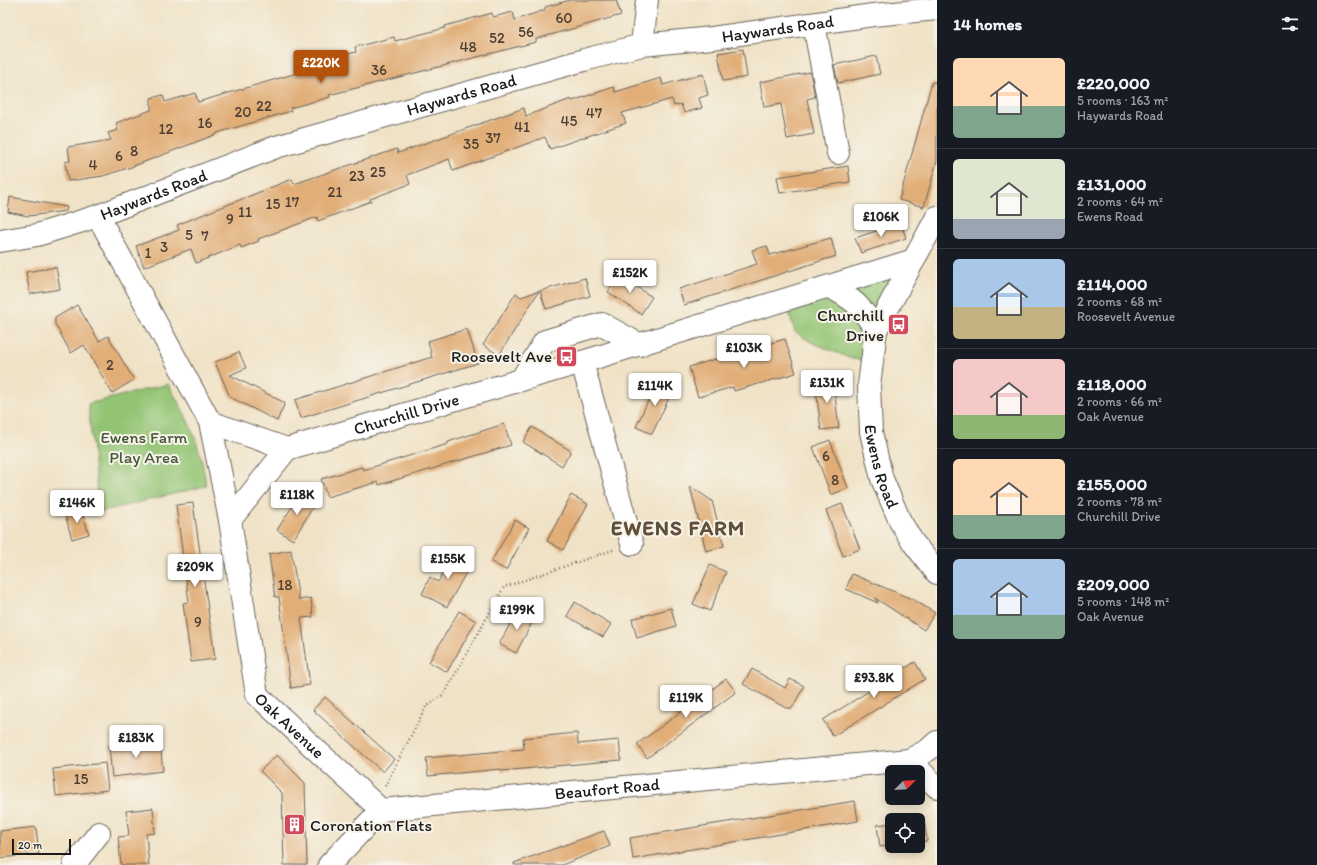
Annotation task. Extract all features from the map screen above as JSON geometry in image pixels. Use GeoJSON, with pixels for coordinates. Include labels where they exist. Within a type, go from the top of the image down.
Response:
{"type":"FeatureCollection","features":[{"type":"Feature","properties":{"kind":"street"},"geometry":{"type":"LineString","coordinates":[[642,45],[647,0]]}},
{"type":"Feature","properties":{"kind":"street","name":"Haywards Road"},"geometry":{"type":"LineString","coordinates":[[0,241],[37,235],[98,216],[276,147],[642,45],[712,38],[937,9]]}},
{"type":"Feature","properties":{"kind":"street"},"geometry":{"type":"LineString","coordinates":[[814,24],[838,153]]}},
{"type":"Feature","properties":{"kind":"street"},"geometry":{"type":"LineString","coordinates":[[98,216],[210,422],[287,449],[230,520]]}},
{"type":"Feature","properties":{"kind":"street"},"geometry":{"type":"LineString","coordinates":[[914,260],[937,217]]}},
{"type":"Feature","properties":{"kind":"street","name":"Churchill Drive"},"geometry":{"type":"LineString","coordinates":[[287,449],[640,345],[829,287],[887,267],[914,260]]}},
{"type":"Feature","properties":{"kind":"street","name":"Ewens Road"},"geometry":{"type":"LineString","coordinates":[[914,260],[876,330],[869,385],[870,416],[876,456],[882,479],[900,521],[912,541],[937,574]]}},
{"type":"Feature","properties":{"kind":"street"},"geometry":{"type":"LineString","coordinates":[[829,287],[846,294],[860,306],[876,330]]}},
{"type":"Feature","properties":{"kind":"street"},"geometry":{"type":"LineString","coordinates":[[521,380],[545,341],[595,326],[602,324],[640,345]]}},
{"type":"Feature","properties":{"kind":"street"},"geometry":{"type":"LineString","coordinates":[[582,362],[632,544]]}},
{"type":"Feature","properties":{"kind":"street","name":"Oak Avenue"},"geometry":{"type":"LineString","coordinates":[[210,422],[230,520],[256,695],[379,807]]}},
{"type":"Feature","properties":{"kind":"street"},"geometry":{"type":"LineString","coordinates":[[937,742],[928,750],[909,760],[937,787]]}},
{"type":"Feature","properties":{"kind":"street","name":"Beaufort Road"},"geometry":{"type":"LineString","coordinates":[[379,807],[909,760]]}},
{"type":"Feature","properties":{"kind":"street"},"geometry":{"type":"LineString","coordinates":[[329,865],[379,807]]}},
{"type":"Feature","properties":{"kind":"street"},"geometry":{"type":"LineString","coordinates":[[74,865],[98,833]]}},
{"type":"Feature","properties":{"kind":"path"},"geometry":{"type":"LineString","coordinates":[[379,807],[426,707],[444,694],[504,587],[632,544]]}},
{"type":"Feature","properties":{"kind":"green space"},"geometry":{"type":"Polygon","coordinates":[[[914,260],[871,361],[852,359],[811,342],[795,332],[785,300],[914,260]]]}},
{"type":"Feature","properties":{"kind":"green space","name":"Ewens Farm Play Area"},"geometry":{"type":"Polygon","coordinates":[[[168,384],[193,433],[201,457],[206,486],[99,512],[88,404],[168,384]]]}},
{"type":"Feature","properties":{"kind":"building"},"geometry":{"type":"Polygon","coordinates":[[[570,0],[616,0],[621,15],[536,39],[536,42],[329,95],[330,97],[290,108],[291,111],[217,133],[131,167],[103,176],[68,181],[65,162],[70,161],[68,147],[111,140],[108,133],[118,130],[116,123],[151,110],[151,98],[163,95],[165,102],[195,93],[198,102],[297,73],[295,67],[356,52],[355,47],[394,37],[395,41],[445,28],[445,26],[492,13],[493,17],[513,12],[515,20],[545,10],[545,7],[570,0]]]}},
{"type":"Feature","properties":{"kind":"building"},"geometry":{"type":"Polygon","coordinates":[[[743,49],[747,77],[723,81],[718,53],[743,49]]]}},
{"type":"Feature","properties":{"kind":"building"},"geometry":{"type":"Polygon","coordinates":[[[876,56],[880,74],[838,83],[834,65],[876,56]]]}},
{"type":"Feature","properties":{"kind":"building"},"geometry":{"type":"Polygon","coordinates":[[[810,72],[815,97],[807,99],[814,134],[787,139],[781,104],[764,107],[760,82],[810,72]]]}},
{"type":"Feature","properties":{"kind":"building"},"geometry":{"type":"Polygon","coordinates":[[[703,74],[708,95],[699,98],[702,108],[684,113],[681,104],[674,106],[672,99],[622,113],[626,123],[550,149],[545,137],[453,171],[449,159],[407,175],[410,184],[370,199],[371,201],[318,221],[317,217],[258,239],[259,241],[241,248],[240,245],[196,263],[191,249],[144,267],[136,246],[179,230],[177,225],[292,179],[294,184],[397,149],[398,153],[524,108],[526,116],[571,99],[572,101],[614,87],[615,92],[661,78],[663,85],[703,74]]]}},
{"type":"Feature","properties":{"kind":"building"},"geometry":{"type":"Polygon","coordinates":[[[932,82],[937,83],[937,161],[924,207],[899,200],[932,82]]]}},
{"type":"Feature","properties":{"kind":"building"},"geometry":{"type":"Polygon","coordinates":[[[848,166],[850,182],[780,193],[777,177],[848,166]]]}},
{"type":"Feature","properties":{"kind":"building"},"geometry":{"type":"Polygon","coordinates":[[[10,197],[67,207],[66,211],[28,216],[8,212],[10,197]]]}},
{"type":"Feature","properties":{"kind":"building"},"geometry":{"type":"Polygon","coordinates":[[[901,223],[906,238],[861,253],[855,238],[901,223]]]}},
{"type":"Feature","properties":{"kind":"building"},"geometry":{"type":"Polygon","coordinates":[[[831,238],[836,256],[684,305],[679,289],[757,264],[752,250],[767,246],[770,255],[831,238]]]}},
{"type":"Feature","properties":{"kind":"building"},"geometry":{"type":"Polygon","coordinates":[[[56,267],[60,289],[30,294],[26,272],[56,267]]]}},
{"type":"Feature","properties":{"kind":"building"},"geometry":{"type":"Polygon","coordinates":[[[619,275],[652,297],[641,314],[608,292],[619,275]]]}},
{"type":"Feature","properties":{"kind":"building"},"geometry":{"type":"Polygon","coordinates":[[[585,278],[590,296],[546,309],[540,291],[585,278]]]}},
{"type":"Feature","properties":{"kind":"building"},"geometry":{"type":"Polygon","coordinates":[[[539,291],[499,355],[483,345],[516,293],[521,297],[539,291]]]}},
{"type":"Feature","properties":{"kind":"building"},"geometry":{"type":"Polygon","coordinates":[[[77,305],[99,341],[108,336],[134,380],[112,393],[84,345],[71,353],[55,324],[55,318],[77,305]]]}},
{"type":"Feature","properties":{"kind":"building"},"geometry":{"type":"Polygon","coordinates":[[[467,329],[478,363],[301,418],[295,400],[432,357],[428,341],[467,329]]]}},
{"type":"Feature","properties":{"kind":"building"},"geometry":{"type":"Polygon","coordinates":[[[785,339],[796,373],[734,391],[733,387],[698,397],[689,367],[785,339]]]}},
{"type":"Feature","properties":{"kind":"building"},"geometry":{"type":"Polygon","coordinates":[[[239,352],[246,368],[230,375],[285,403],[277,421],[230,397],[215,362],[239,352]]]}},
{"type":"Feature","properties":{"kind":"building"},"geometry":{"type":"Polygon","coordinates":[[[658,379],[674,387],[652,434],[636,427],[658,379]]]}},
{"type":"Feature","properties":{"kind":"building"},"geometry":{"type":"Polygon","coordinates":[[[833,379],[839,428],[821,430],[815,381],[833,379]]]}},
{"type":"Feature","properties":{"kind":"building"},"geometry":{"type":"Polygon","coordinates":[[[504,424],[511,445],[379,485],[378,482],[327,497],[321,479],[362,467],[363,470],[448,444],[448,442],[504,424]]]}},
{"type":"Feature","properties":{"kind":"building"},"geometry":{"type":"Polygon","coordinates":[[[532,427],[571,451],[562,466],[523,442],[532,427]]]}},
{"type":"Feature","properties":{"kind":"building"},"geometry":{"type":"Polygon","coordinates":[[[830,440],[848,488],[831,495],[813,447],[830,440]]]}},
{"type":"Feature","properties":{"kind":"building"},"geometry":{"type":"Polygon","coordinates":[[[690,486],[712,501],[724,546],[706,551],[690,486]]]}},
{"type":"Feature","properties":{"kind":"building"},"geometry":{"type":"Polygon","coordinates":[[[301,493],[316,502],[293,540],[277,530],[301,493]]]}},
{"type":"Feature","properties":{"kind":"building"},"geometry":{"type":"Polygon","coordinates":[[[571,495],[588,504],[563,550],[547,541],[571,495]]]}},
{"type":"Feature","properties":{"kind":"building"},"geometry":{"type":"Polygon","coordinates":[[[193,503],[215,659],[191,662],[183,603],[189,602],[176,505],[193,503]]]}},
{"type":"Feature","properties":{"kind":"building"},"geometry":{"type":"Polygon","coordinates":[[[842,504],[860,549],[843,556],[826,510],[842,504]]]}},
{"type":"Feature","properties":{"kind":"building"},"geometry":{"type":"Polygon","coordinates":[[[81,509],[89,534],[72,539],[65,515],[81,509]]]}},
{"type":"Feature","properties":{"kind":"building"},"geometry":{"type":"Polygon","coordinates":[[[515,520],[529,528],[506,570],[491,562],[515,520]]]}},
{"type":"Feature","properties":{"kind":"building"},"geometry":{"type":"Polygon","coordinates":[[[291,550],[299,600],[311,598],[313,617],[301,618],[310,685],[291,688],[279,597],[275,597],[269,554],[291,550]]]}},
{"type":"Feature","properties":{"kind":"building"},"geometry":{"type":"Polygon","coordinates":[[[455,551],[473,560],[447,607],[422,594],[430,577],[438,582],[455,551]]]}},
{"type":"Feature","properties":{"kind":"building"},"geometry":{"type":"Polygon","coordinates":[[[710,565],[726,572],[710,611],[693,604],[710,565]]]}},
{"type":"Feature","properties":{"kind":"building"},"geometry":{"type":"Polygon","coordinates":[[[852,574],[914,600],[935,613],[924,630],[875,598],[878,603],[846,589],[852,574]]]}},
{"type":"Feature","properties":{"kind":"building"},"geometry":{"type":"Polygon","coordinates":[[[575,602],[611,624],[603,637],[567,616],[575,602]]]}},
{"type":"Feature","properties":{"kind":"building"},"geometry":{"type":"Polygon","coordinates":[[[519,608],[535,617],[516,653],[499,644],[519,608]]]}},
{"type":"Feature","properties":{"kind":"building"},"geometry":{"type":"Polygon","coordinates":[[[671,608],[676,626],[637,638],[632,619],[671,608]]]}},
{"type":"Feature","properties":{"kind":"building"},"geometry":{"type":"Polygon","coordinates":[[[459,611],[476,621],[447,672],[429,662],[459,611]]]}},
{"type":"Feature","properties":{"kind":"building"},"geometry":{"type":"Polygon","coordinates":[[[915,662],[925,679],[833,736],[823,720],[915,662]]]}},
{"type":"Feature","properties":{"kind":"building"},"geometry":{"type":"Polygon","coordinates":[[[752,669],[785,688],[790,679],[804,686],[792,708],[786,708],[743,684],[752,669]]]}},
{"type":"Feature","properties":{"kind":"building"},"geometry":{"type":"Polygon","coordinates":[[[726,679],[736,692],[647,758],[637,744],[726,679]]]}},
{"type":"Feature","properties":{"kind":"building"},"geometry":{"type":"Polygon","coordinates":[[[325,697],[394,759],[383,772],[313,710],[325,697]]]}},
{"type":"Feature","properties":{"kind":"building"},"geometry":{"type":"Polygon","coordinates":[[[577,733],[578,744],[619,740],[621,760],[428,776],[426,758],[524,749],[523,738],[577,733]]]}},
{"type":"Feature","properties":{"kind":"building"},"geometry":{"type":"Polygon","coordinates":[[[160,741],[163,771],[112,777],[109,746],[160,741]]]}},
{"type":"Feature","properties":{"kind":"building","name":"Coronation Flats"},"geometry":{"type":"Polygon","coordinates":[[[277,755],[305,783],[307,865],[284,865],[282,793],[260,771],[277,755]]]}},
{"type":"Feature","properties":{"kind":"building"},"geometry":{"type":"Polygon","coordinates":[[[105,763],[108,790],[56,796],[53,769],[105,763]]]}},
{"type":"Feature","properties":{"kind":"building"},"geometry":{"type":"Polygon","coordinates":[[[855,801],[858,821],[633,859],[630,838],[855,801]]]}},
{"type":"Feature","properties":{"kind":"building"},"geometry":{"type":"Polygon","coordinates":[[[153,808],[155,833],[146,834],[149,865],[121,865],[118,837],[129,836],[126,811],[153,808]]]}},
{"type":"Feature","properties":{"kind":"building"},"geometry":{"type":"Polygon","coordinates":[[[885,824],[885,846],[880,847],[877,825],[885,824]]]}},
{"type":"Feature","properties":{"kind":"building"},"geometry":{"type":"Polygon","coordinates":[[[925,826],[927,841],[925,841],[925,826]]]}},
{"type":"Feature","properties":{"kind":"building"},"geometry":{"type":"Polygon","coordinates":[[[36,827],[39,854],[0,858],[0,831],[36,827]]]}},
{"type":"Feature","properties":{"kind":"building"},"geometry":{"type":"Polygon","coordinates":[[[604,831],[610,846],[562,865],[514,865],[514,863],[604,831]]]}},
{"type":"Feature","properties":{"kind":"place","name":"Churchill Drive"},"geometry":{"type":"Point","coordinates":[899,325]}},
{"type":"Feature","properties":{"kind":"place","name":"Roosevelt Ave"},"geometry":{"type":"Point","coordinates":[567,356]}},
{"type":"Feature","properties":{"kind":"place","name":"Coronation Flats"},"geometry":{"type":"Point","coordinates":[294,825]}},
{"type":"Feature","properties":{"kind":"district","name":"EWENS FARM"},"geometry":{"type":"Point","coordinates":[678,527]}}]}
